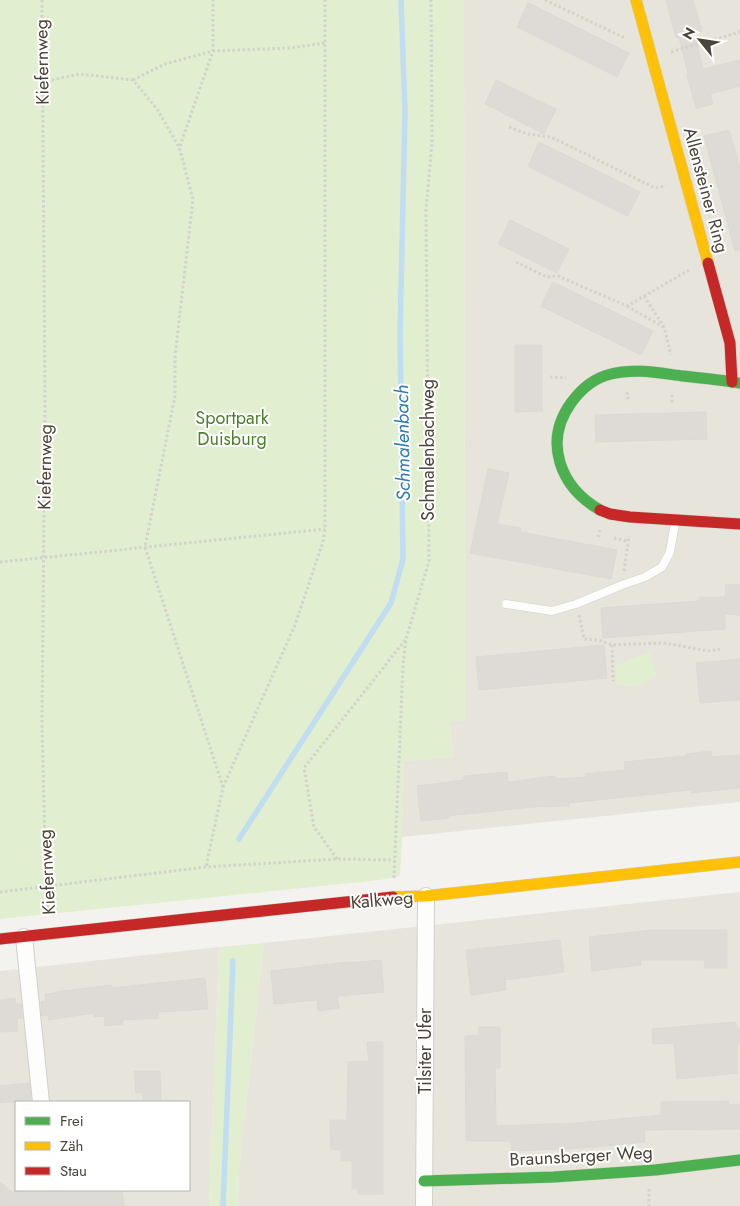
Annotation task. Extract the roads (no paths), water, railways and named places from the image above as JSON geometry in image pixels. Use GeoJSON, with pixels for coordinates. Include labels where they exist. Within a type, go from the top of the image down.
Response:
{"type":"FeatureCollection","features":[{"type":"Feature","properties":{"kind":"street","name":"Allensteiner Ring"},"geometry":{"type":"LineString","coordinates":[[636,0],[730,343],[736,383]]}},
{"type":"Feature","properties":{"kind":"street"},"geometry":{"type":"LineString","coordinates":[[736,383],[634,370],[616,372],[599,378],[576,396],[568,407],[557,434],[557,450],[567,478],[578,493],[602,512],[633,518],[740,524]]}},
{"type":"Feature","properties":{"kind":"street","name":"Kalkweg"},"geometry":{"type":"LineString","coordinates":[[0,939],[740,862]]}},
{"type":"Feature","properties":{"kind":"street","name":"Tilsiter Ufer"},"geometry":{"type":"LineString","coordinates":[[424,1206],[426,896]]}},
{"type":"Feature","properties":{"kind":"street"},"geometry":{"type":"LineString","coordinates":[[24,937],[41,1101]]}},
{"type":"Feature","properties":{"kind":"street","name":"Braunsberger Weg"},"geometry":{"type":"LineString","coordinates":[[424,1181],[564,1176],[655,1170],[740,1160]]}},
{"type":"Feature","properties":{"kind":"lane"},"geometry":{"type":"LineString","coordinates":[[506,604],[552,612],[646,577],[662,566],[670,552],[675,521]]}},
{"type":"Feature","properties":{"kind":"waterway","name":"Schmalenbach"},"geometry":{"type":"LineString","coordinates":[[239,839],[391,603],[403,559],[400,335],[405,112],[401,0]]}},
{"type":"Feature","properties":{"kind":"waterway"},"geometry":{"type":"LineString","coordinates":[[223,1206],[233,961]]}},
{"type":"Feature","properties":{"kind":"park label","name":"Sportpark Duisburg"},"geometry":{"type":"Point","coordinates":[232,428]}}]}
